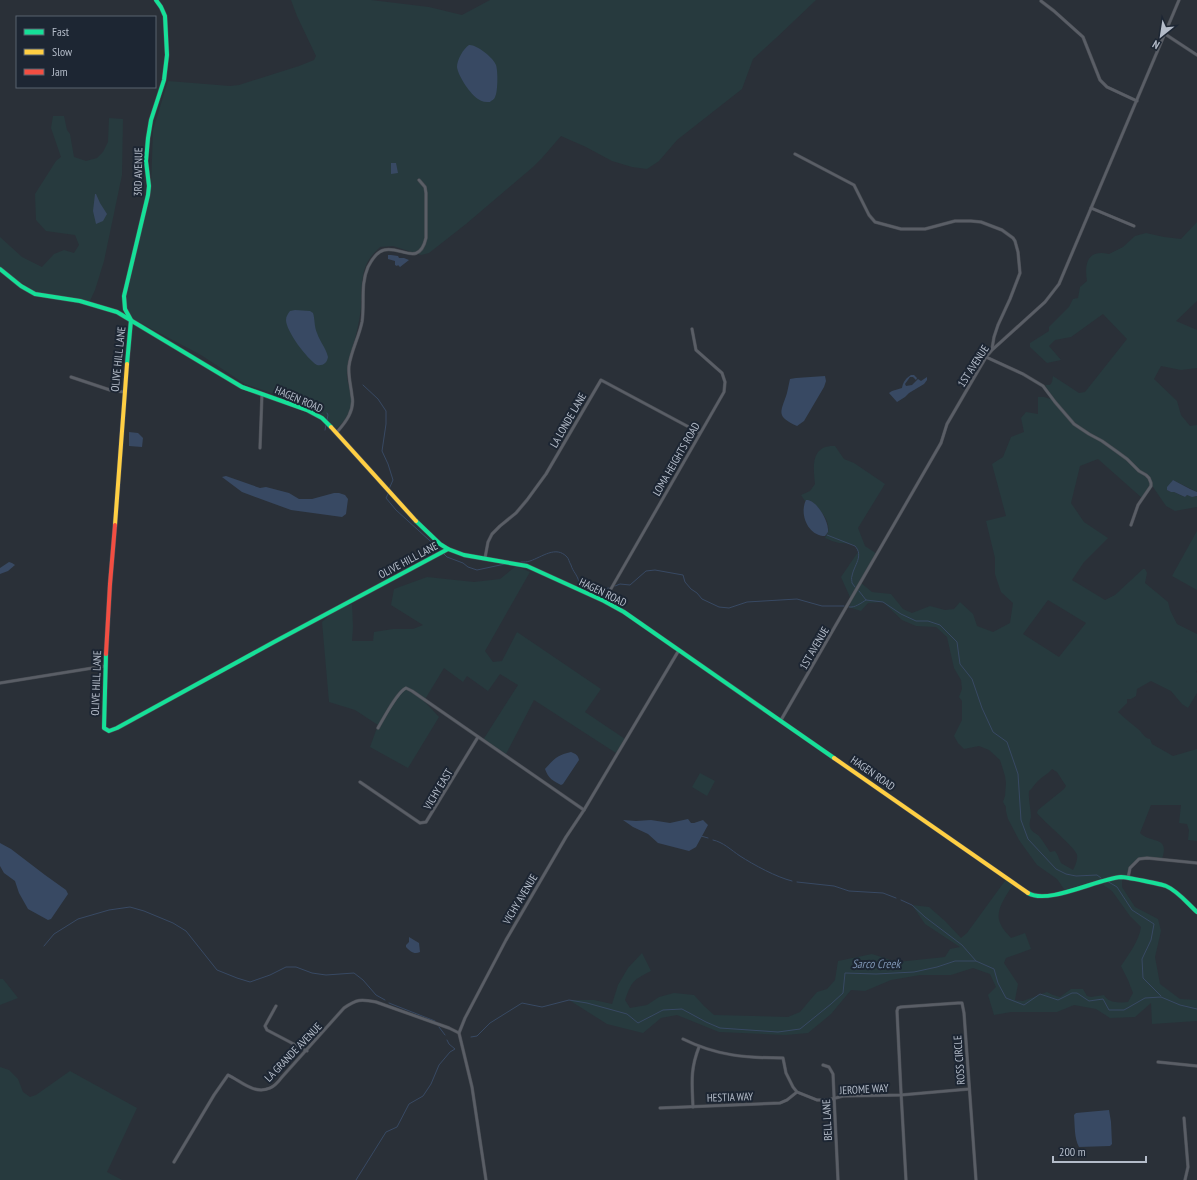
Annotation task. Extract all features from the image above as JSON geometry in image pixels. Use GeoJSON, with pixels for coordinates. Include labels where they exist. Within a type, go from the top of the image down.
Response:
{"type":"FeatureCollection","features":[{"type":"Feature","properties":{"kind":"street","name":"3RD AVENUE"},"geometry":{"type":"LineString","coordinates":[[131,320],[128,317],[123,302],[147,199],[148,186],[146,161],[148,138],[151,120],[164,80],[167,55],[165,16],[162,7],[156,0]]}},
{"type":"Feature","properties":{"kind":"street","name":"1ST AVENUE"},"geometry":{"type":"LineString","coordinates":[[781,720],[941,443],[947,424],[986,357],[1056,290],[1179,0]]}},
{"type":"Feature","properties":{"kind":"street"},"geometry":{"type":"LineString","coordinates":[[1041,1],[1083,37],[1100,80],[1104,85],[1137,101]]}},
{"type":"Feature","properties":{"kind":"street"},"geometry":{"type":"LineString","coordinates":[[1165,34],[1197,55]]}},
{"type":"Feature","properties":{"kind":"street"},"geometry":{"type":"LineString","coordinates":[[795,154],[854,185],[869,216],[875,222],[901,229],[925,229],[955,221],[981,222],[1002,230],[1013,238],[1016,242],[1018,252],[1020,273],[998,325],[992,350]]}},
{"type":"Feature","properties":{"kind":"street"},"geometry":{"type":"LineString","coordinates":[[337,432],[346,420],[351,408],[353,397],[349,380],[349,366],[362,322],[364,283],[368,267],[377,254],[383,250],[391,249],[412,253],[421,250],[425,242],[426,193],[425,187],[419,180]]}},
{"type":"Feature","properties":{"kind":"street"},"geometry":{"type":"LineString","coordinates":[[1091,208],[1134,226]]}},
{"type":"Feature","properties":{"kind":"street","name":"HAGEN ROAD"},"geometry":{"type":"LineString","coordinates":[[0,269],[21,286],[35,294],[80,301],[117,312],[242,387],[307,410],[324,420],[337,432],[407,512],[440,544],[448,549],[464,555],[527,566],[604,601],[624,612],[1030,894],[1049,896],[1122,877],[1166,886],[1197,912]]}},
{"type":"Feature","properties":{"kind":"street","name":"OLIVE HILL LANE"},"geometry":{"type":"LineString","coordinates":[[131,320],[124,392],[105,666],[103,725],[106,731],[109,732],[117,728],[448,549]]}},
{"type":"Feature","properties":{"kind":"street","name":"LOMA HEIGHTS ROAD"},"geometry":{"type":"LineString","coordinates":[[604,601],[724,392],[725,382],[722,373],[696,350],[692,329]]}},
{"type":"Feature","properties":{"kind":"street"},"geometry":{"type":"LineString","coordinates":[[986,357],[1023,374],[1043,386],[1074,424],[1102,440],[1116,452],[1124,456],[1139,471],[1149,478],[1151,486],[1138,505],[1131,525]]}},
{"type":"Feature","properties":{"kind":"street"},"geometry":{"type":"LineString","coordinates":[[71,377],[110,390],[124,392]]}},
{"type":"Feature","properties":{"kind":"street","name":"LA LONDE LANE"},"geometry":{"type":"LineString","coordinates":[[485,558],[488,542],[492,534],[516,513],[546,474],[601,380],[700,433]]}},
{"type":"Feature","properties":{"kind":"street"},"geometry":{"type":"LineString","coordinates":[[260,448],[262,394]]}},
{"type":"Feature","properties":{"kind":"street","name":"VICHY AVENUE"},"geometry":{"type":"LineString","coordinates":[[459,1033],[465,1018],[506,940],[566,837],[584,810],[679,650]]}},
{"type":"Feature","properties":{"kind":"street"},"geometry":{"type":"LineString","coordinates":[[0,683],[105,666]]}},
{"type":"Feature","properties":{"kind":"street"},"geometry":{"type":"LineString","coordinates":[[378,728],[398,695],[406,688],[584,810]]}},
{"type":"Feature","properties":{"kind":"street","name":"VICHY EAST"},"geometry":{"type":"LineString","coordinates":[[360,782],[420,822],[425,823],[478,737]]}},
{"type":"Feature","properties":{"kind":"street"},"geometry":{"type":"LineString","coordinates":[[1128,878],[1130,868],[1139,859],[1147,858],[1197,863]]}},
{"type":"Feature","properties":{"kind":"street","name":"LA GRANDE AVENUE"},"geometry":{"type":"LineString","coordinates":[[174,1162],[214,1095],[228,1075],[243,1085],[253,1089],[269,1089],[278,1082],[307,1051],[344,1008],[356,1001],[376,1002],[459,1033]]}},
{"type":"Feature","properties":{"kind":"street","name":"ROSS CIRCLE"},"geometry":{"type":"LineString","coordinates":[[901,1095],[897,1014],[898,1008],[962,1003],[964,1013],[976,1180]]}},
{"type":"Feature","properties":{"kind":"street"},"geometry":{"type":"LineString","coordinates":[[276,1006],[265,1026],[267,1030],[307,1051]]}},
{"type":"Feature","properties":{"kind":"street"},"geometry":{"type":"LineString","coordinates":[[459,1033],[472,1087],[486,1180]]}},
{"type":"Feature","properties":{"kind":"street"},"geometry":{"type":"LineString","coordinates":[[684,1039],[699,1047],[739,1057],[783,1058],[790,1083],[797,1092]]}},
{"type":"Feature","properties":{"kind":"street"},"geometry":{"type":"LineString","coordinates":[[693,1107],[692,1069],[699,1047]]}},
{"type":"Feature","properties":{"kind":"street"},"geometry":{"type":"LineString","coordinates":[[1158,1062],[1197,1066]]}},
{"type":"Feature","properties":{"kind":"street","name":"BELL LANE"},"geometry":{"type":"LineString","coordinates":[[823,1064],[829,1067],[833,1074],[838,1180]]}},
{"type":"Feature","properties":{"kind":"street","name":"JEROME WAY"},"geometry":{"type":"LineString","coordinates":[[797,1092],[817,1100],[834,1099],[843,1096],[901,1095],[969,1089]]}},
{"type":"Feature","properties":{"kind":"street","name":"HESTIA WAY"},"geometry":{"type":"LineString","coordinates":[[660,1108],[780,1103],[787,1100],[797,1092]]}},
{"type":"Feature","properties":{"kind":"street"},"geometry":{"type":"LineString","coordinates":[[901,1095],[906,1180]]}},
{"type":"Feature","properties":{"kind":"street"},"geometry":{"type":"LineString","coordinates":[[1184,1118],[1188,1167],[1185,1180]]}},
{"type":"Feature","properties":{"kind":"green space"},"geometry":{"type":"Polygon","coordinates":[[[291,0],[371,0],[429,7],[462,15],[490,0],[816,0],[753,59],[742,89],[677,140],[659,161],[647,169],[632,167],[612,161],[561,136],[533,167],[466,224],[429,253],[421,255],[393,246],[380,247],[370,258],[363,276],[360,318],[347,371],[347,380],[352,399],[346,418],[336,429],[323,415],[290,399],[245,384],[201,355],[131,318],[125,299],[151,188],[153,130],[168,81],[230,86],[239,85],[314,60],[316,56],[291,0]]]}},
{"type":"Feature","properties":{"kind":"green space"},"geometry":{"type":"Polygon","coordinates":[[[53,116],[64,116],[67,130],[70,134],[74,157],[86,161],[97,158],[103,152],[108,142],[109,118],[123,119],[122,175],[104,261],[95,290],[88,305],[55,300],[42,293],[37,293],[14,278],[0,266],[0,237],[22,257],[42,267],[54,254],[64,250],[74,253],[79,245],[75,235],[46,231],[36,220],[35,194],[56,161],[61,157],[51,128],[53,116]]]}},
{"type":"Feature","properties":{"kind":"green space"},"geometry":{"type":"Polygon","coordinates":[[[1197,222],[1197,301],[1176,321],[1197,330],[1197,368],[1181,370],[1161,366],[1154,379],[1177,401],[1181,415],[1190,426],[1197,425],[1197,492],[1173,480],[1167,490],[1185,497],[1187,495],[1197,496],[1197,507],[1175,511],[1166,506],[1151,484],[1142,498],[1098,459],[1080,466],[1071,503],[1084,522],[1108,538],[1084,562],[1072,580],[1105,600],[1115,595],[1143,569],[1145,569],[1147,573],[1145,583],[1168,602],[1177,624],[1197,634],[1197,693],[1188,708],[1182,704],[1171,691],[1151,681],[1137,689],[1136,696],[1131,699],[1127,699],[1127,703],[1118,712],[1150,739],[1152,744],[1173,756],[1197,749],[1197,841],[1188,840],[1189,830],[1187,824],[1179,823],[1181,805],[1151,805],[1140,833],[1161,843],[1164,851],[1162,859],[1139,859],[1131,868],[1128,878],[1122,877],[1122,887],[1135,907],[1158,919],[1161,931],[1155,957],[1160,984],[1180,999],[1197,1000],[1197,1021],[1152,1024],[1151,1003],[1135,1017],[1110,1018],[1096,1009],[1074,1005],[1057,1012],[1011,1012],[994,1015],[988,995],[996,987],[990,974],[973,968],[951,975],[920,975],[891,980],[865,991],[851,990],[831,1014],[808,1033],[786,1035],[719,1032],[677,1015],[661,1018],[643,1033],[607,1024],[569,1000],[594,1000],[612,1004],[618,985],[628,968],[642,953],[651,971],[637,979],[629,989],[625,1000],[630,1008],[647,1005],[659,997],[674,993],[694,995],[714,1015],[788,1017],[800,1012],[817,992],[827,989],[835,980],[838,961],[872,954],[897,962],[945,957],[950,949],[960,947],[925,924],[912,905],[929,907],[961,938],[967,933],[1007,878],[1014,883],[1002,903],[999,920],[1003,929],[1011,938],[1025,933],[1031,949],[1006,958],[1004,963],[1018,984],[1015,1000],[1023,1001],[1047,992],[1060,997],[1071,989],[1083,989],[1087,996],[1091,997],[1104,995],[1111,1001],[1128,1002],[1133,993],[1121,966],[1136,942],[1141,927],[1130,916],[1112,891],[1099,882],[1066,892],[1057,879],[1037,865],[1019,840],[1008,819],[1006,807],[1003,802],[1006,783],[1000,760],[989,750],[979,746],[964,749],[954,736],[962,720],[962,701],[959,697],[962,689],[961,680],[954,668],[947,637],[936,627],[916,626],[902,620],[883,602],[868,603],[861,611],[849,607],[851,600],[841,577],[858,552],[857,549],[854,545],[837,543],[825,538],[828,532],[828,523],[826,518],[816,506],[809,500],[805,501],[801,495],[810,491],[815,484],[814,464],[818,453],[821,449],[835,446],[844,459],[854,463],[885,484],[858,528],[865,546],[877,554],[861,583],[872,592],[891,594],[903,609],[912,613],[930,606],[945,610],[954,609],[960,602],[973,614],[977,626],[993,632],[1010,623],[1013,603],[1001,592],[995,574],[995,558],[986,521],[1006,516],[992,464],[1003,457],[1011,437],[1024,432],[1021,418],[1026,412],[1038,414],[1038,397],[1054,400],[1045,385],[1050,385],[1053,376],[1079,393],[1085,392],[1127,339],[1103,314],[1071,337],[1055,340],[1049,346],[1061,360],[1047,363],[1030,347],[1030,343],[1049,331],[1049,327],[1069,307],[1073,299],[1078,298],[1080,287],[1087,281],[1087,263],[1092,256],[1102,253],[1109,254],[1123,247],[1135,236],[1146,233],[1181,239],[1197,222]],[[1048,600],[1023,634],[1059,657],[1086,623],[1048,600]],[[1052,769],[1029,791],[1031,817],[1030,826],[1032,831],[1039,836],[1050,852],[1055,851],[1061,863],[1073,870],[1077,855],[1066,841],[1037,813],[1038,810],[1066,786],[1057,772],[1052,769]]]}},
{"type":"Feature","properties":{"kind":"green space"},"geometry":{"type":"Polygon","coordinates":[[[1197,531],[1197,590],[1172,576],[1197,531]]]}},
{"type":"Feature","properties":{"kind":"green space"},"geometry":{"type":"Polygon","coordinates":[[[516,566],[530,572],[485,651],[493,662],[502,661],[517,632],[601,689],[585,712],[625,739],[616,753],[534,700],[506,754],[483,740],[518,685],[500,674],[488,691],[467,676],[463,682],[444,668],[424,701],[439,717],[408,768],[370,747],[378,725],[355,710],[329,702],[322,622],[335,610],[352,604],[352,641],[373,641],[374,632],[393,629],[413,629],[423,625],[391,605],[394,589],[427,577],[474,582],[500,579],[516,566]]]}},
{"type":"Feature","properties":{"kind":"green space"},"geometry":{"type":"Polygon","coordinates":[[[700,773],[715,781],[707,796],[692,787],[700,773]]]}},
{"type":"Feature","properties":{"kind":"green space"},"geometry":{"type":"Polygon","coordinates":[[[0,979],[3,979],[18,998],[0,1005],[0,979]]]}},
{"type":"Feature","properties":{"kind":"green space"},"geometry":{"type":"Polygon","coordinates":[[[0,1067],[9,1070],[18,1079],[23,1092],[30,1097],[36,1095],[70,1071],[137,1108],[107,1172],[122,1180],[0,1180],[0,1067]]]}},
{"type":"Feature","properties":{"kind":"water"},"geometry":{"type":"Polygon","coordinates":[[[469,45],[472,45],[484,52],[495,62],[497,68],[497,91],[495,98],[490,102],[482,101],[475,97],[465,85],[458,71],[457,64],[459,58],[469,45]]]}},
{"type":"Feature","properties":{"kind":"water"},"geometry":{"type":"Polygon","coordinates":[[[391,163],[396,163],[398,173],[391,174],[391,163]]]}},
{"type":"Feature","properties":{"kind":"water"},"geometry":{"type":"Polygon","coordinates":[[[95,194],[107,214],[103,221],[96,224],[93,211],[95,194]]]}},
{"type":"Feature","properties":{"kind":"water"},"geometry":{"type":"Polygon","coordinates":[[[388,255],[398,256],[399,258],[409,260],[400,267],[395,265],[395,261],[388,259],[388,255]]]}},
{"type":"Feature","properties":{"kind":"water"},"geometry":{"type":"Polygon","coordinates":[[[290,311],[310,311],[313,313],[316,330],[328,357],[324,364],[317,365],[313,362],[289,331],[286,317],[290,311]]]}},
{"type":"Feature","properties":{"kind":"water"},"geometry":{"type":"Polygon","coordinates":[[[911,375],[914,375],[917,378],[916,380],[913,377],[910,377],[905,384],[906,386],[912,385],[918,379],[921,381],[927,377],[927,380],[924,384],[897,402],[889,393],[902,388],[905,380],[911,375]]]}},
{"type":"Feature","properties":{"kind":"water"},"geometry":{"type":"Polygon","coordinates":[[[825,376],[826,381],[824,387],[804,421],[797,426],[785,419],[782,409],[790,379],[825,376]]]}},
{"type":"Feature","properties":{"kind":"water"},"geometry":{"type":"Polygon","coordinates":[[[129,432],[138,433],[143,438],[142,447],[129,446],[129,432]]]}},
{"type":"Feature","properties":{"kind":"water"},"geometry":{"type":"Polygon","coordinates":[[[226,476],[260,488],[266,487],[289,493],[299,499],[312,499],[339,493],[345,495],[348,499],[346,514],[342,517],[291,510],[242,492],[222,477],[226,476]]]}},
{"type":"Feature","properties":{"kind":"water"},"geometry":{"type":"Polygon","coordinates":[[[1173,480],[1197,492],[1197,496],[1192,497],[1187,495],[1185,497],[1167,490],[1167,487],[1173,480]]]}},
{"type":"Feature","properties":{"kind":"water"},"geometry":{"type":"Polygon","coordinates":[[[806,500],[815,504],[825,518],[828,532],[825,536],[814,532],[806,523],[804,518],[804,506],[806,500]]]}},
{"type":"Feature","properties":{"kind":"water"},"geometry":{"type":"Polygon","coordinates":[[[9,562],[15,565],[8,571],[0,574],[0,568],[9,562]]]}},
{"type":"Feature","properties":{"kind":"water"},"geometry":{"type":"Polygon","coordinates":[[[571,752],[578,757],[579,760],[561,785],[551,779],[545,769],[556,758],[571,752]]]}},
{"type":"Feature","properties":{"kind":"water"},"geometry":{"type":"Polygon","coordinates":[[[688,819],[691,823],[703,820],[708,825],[696,847],[689,851],[658,843],[648,834],[633,827],[623,820],[651,820],[670,823],[688,819]]]}},
{"type":"Feature","properties":{"kind":"water"},"geometry":{"type":"Polygon","coordinates":[[[0,843],[11,849],[66,890],[68,894],[51,919],[48,920],[28,909],[19,893],[15,881],[4,873],[0,866],[0,843]]]}},
{"type":"Feature","properties":{"kind":"water"},"geometry":{"type":"Polygon","coordinates":[[[409,937],[419,943],[420,952],[414,953],[406,947],[409,942],[409,937]]]}},
{"type":"Feature","properties":{"kind":"water"},"geometry":{"type":"Polygon","coordinates":[[[1109,1110],[1112,1144],[1110,1146],[1079,1147],[1075,1136],[1074,1115],[1076,1113],[1109,1110]]]}},
{"type":"Feature","properties":{"kind":"waterway"},"geometry":{"type":"LineString","coordinates":[[363,385],[378,399],[386,411],[386,424],[382,451],[393,480],[389,489]]}},
{"type":"Feature","properties":{"kind":"waterway"},"geometry":{"type":"LineString","coordinates":[[327,413],[327,420]]}},
{"type":"Feature","properties":{"kind":"waterway"},"geometry":{"type":"LineString","coordinates":[[325,430],[326,425]]}},
{"type":"Feature","properties":{"kind":"waterway"},"geometry":{"type":"LineString","coordinates":[[388,494],[386,498],[396,510],[440,550]]}},
{"type":"Feature","properties":{"kind":"waterway"},"geometry":{"type":"LineString","coordinates":[[827,535],[855,546],[858,550],[859,557],[852,578],[852,583],[855,587]]}},
{"type":"Feature","properties":{"kind":"waterway"},"geometry":{"type":"LineString","coordinates":[[521,562],[527,562],[549,553],[558,552],[568,558],[579,582],[597,589],[609,588]]}},
{"type":"Feature","properties":{"kind":"waterway"},"geometry":{"type":"LineString","coordinates":[[444,554],[447,557],[477,570],[505,564]]}},
{"type":"Feature","properties":{"kind":"waterway"},"geometry":{"type":"LineString","coordinates":[[615,586],[620,584],[630,585],[646,571],[655,570],[683,575],[685,582],[702,599],[719,607],[729,608],[747,602],[797,599],[822,606],[844,606]]}},
{"type":"Feature","properties":{"kind":"waterway"},"geometry":{"type":"LineString","coordinates":[[859,591],[866,600],[883,602],[901,614],[916,621],[928,621],[940,625],[957,642],[960,664],[972,679],[982,708],[993,732],[1007,742],[1018,774],[1021,820],[1028,839],[1056,869],[1066,874],[1076,876],[1097,875],[1101,878]]}},
{"type":"Feature","properties":{"kind":"waterway"},"geometry":{"type":"LineString","coordinates":[[849,607],[856,606],[866,600]]}},
{"type":"Feature","properties":{"kind":"waterway"},"geometry":{"type":"LineString","coordinates":[[701,836],[708,838]]}},
{"type":"Feature","properties":{"kind":"waterway"},"geometry":{"type":"LineString","coordinates":[[713,840],[724,844],[765,870],[779,877],[792,881]]}},
{"type":"Feature","properties":{"kind":"waterway"},"geometry":{"type":"LineString","coordinates":[[1107,881],[1117,887],[1132,910],[1154,924],[1151,940],[1142,959],[1143,978],[1161,996]]}},
{"type":"Feature","properties":{"kind":"waterway"},"geometry":{"type":"LineString","coordinates":[[797,882],[834,886],[849,891],[883,893],[896,898]]}},
{"type":"Feature","properties":{"kind":"waterway"},"geometry":{"type":"LineString","coordinates":[[901,900],[912,905],[925,917],[962,945],[976,961]]}},
{"type":"Feature","properties":{"kind":"waterway"},"geometry":{"type":"LineString","coordinates":[[44,946],[54,934],[78,919],[109,910],[130,907],[173,923],[186,931],[217,970],[237,978],[250,982],[270,975],[286,967],[296,967],[312,973],[326,975],[354,973],[363,980],[376,995],[385,1000]]}},
{"type":"Feature","properties":{"kind":"waterway","name":"Sarco Creek"},"geometry":{"type":"LineString","coordinates":[[471,1037],[477,1036],[490,1023],[522,1003],[542,1007],[569,1000],[587,1003],[627,1014],[638,1023],[663,1010],[682,1009],[720,1028],[778,1032],[800,1029],[843,993],[845,973],[876,974],[914,972],[955,961],[976,961],[994,969],[998,983],[1006,998],[1024,1005],[1040,994],[1058,1000],[1072,993],[1077,993],[1089,1001],[1103,999],[1109,1010],[1124,1010],[1145,998],[1161,997],[1180,1005],[1197,1009]]}},
{"type":"Feature","properties":{"kind":"waterway"},"geometry":{"type":"LineString","coordinates":[[389,1003],[435,1021]]}},
{"type":"Feature","properties":{"kind":"waterway"},"geometry":{"type":"LineString","coordinates":[[439,1027],[445,1035]]}},
{"type":"Feature","properties":{"kind":"waterway","name":"Sarco Creek"},"geometry":{"type":"LineString","coordinates":[[356,1180],[386,1132],[397,1127],[409,1104],[423,1096],[431,1084],[439,1065],[450,1052],[455,1049],[447,1040]]}},
{"type":"Feature","properties":{"kind":"traffic: fast"},"geometry":{"type":"LineString","coordinates":[[127,364],[131,320],[125,309],[124,296],[148,195],[149,186],[146,161],[148,138],[151,120],[164,80],[167,55],[165,16],[156,0]]}},
{"type":"Feature","properties":{"kind":"traffic: fast"},"geometry":{"type":"LineString","coordinates":[[0,269],[21,286],[35,294],[80,301],[117,312],[242,387],[307,410],[322,418],[331,427]]}},
{"type":"Feature","properties":{"kind":"traffic: fast"},"geometry":{"type":"LineString","coordinates":[[416,521],[440,544],[448,549],[464,555],[527,566],[604,601],[624,612],[834,758]]}},
{"type":"Feature","properties":{"kind":"traffic: fast"},"geometry":{"type":"LineString","coordinates":[[106,654],[104,728],[109,731],[448,549]]}},
{"type":"Feature","properties":{"kind":"traffic: fast"},"geometry":{"type":"LineString","coordinates":[[1028,893],[1037,896],[1048,896],[1111,879],[1124,877],[1166,886],[1179,894],[1197,912]]}},
{"type":"Feature","properties":{"kind":"traffic: slow"},"geometry":{"type":"LineString","coordinates":[[115,525],[127,364]]}},
{"type":"Feature","properties":{"kind":"traffic: slow"},"geometry":{"type":"LineString","coordinates":[[331,427],[416,521]]}},
{"type":"Feature","properties":{"kind":"traffic: slow"},"geometry":{"type":"LineString","coordinates":[[834,758],[1028,893]]}},
{"type":"Feature","properties":{"kind":"traffic: jam"},"geometry":{"type":"LineString","coordinates":[[106,654],[115,525]]}}]}
